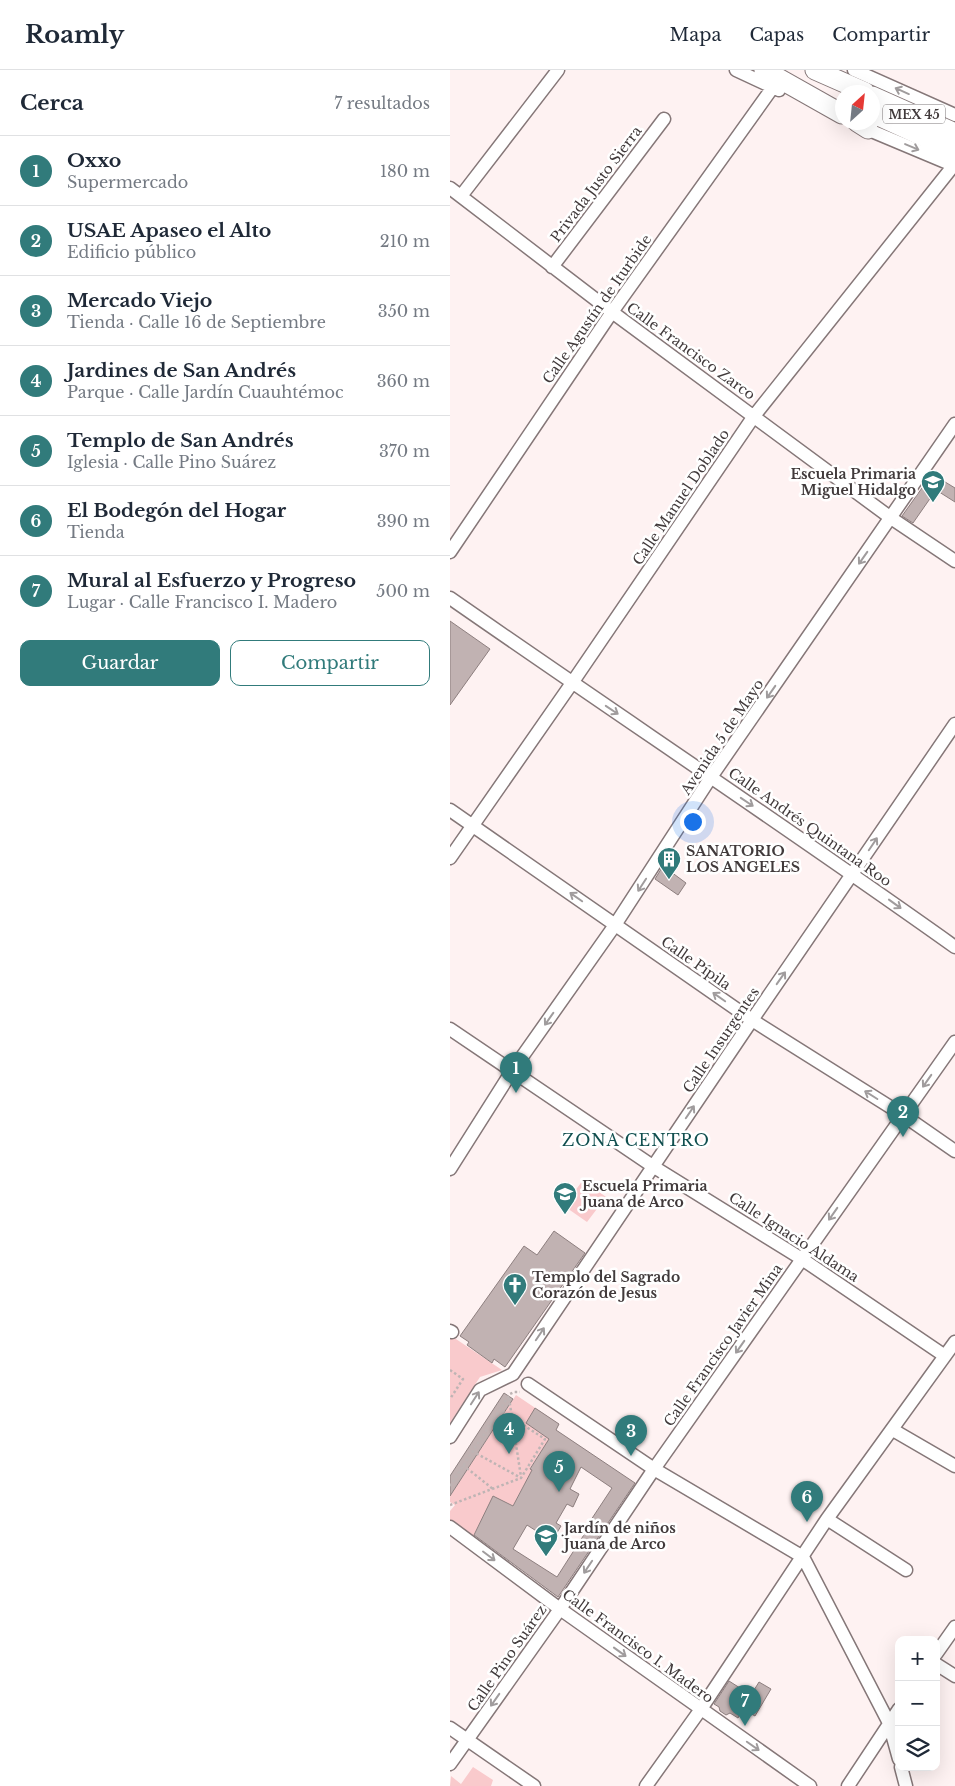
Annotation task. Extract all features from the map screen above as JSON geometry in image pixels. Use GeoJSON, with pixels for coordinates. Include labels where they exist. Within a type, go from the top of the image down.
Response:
{"type":"FeatureCollection","features":[{"type":"Feature","properties":{"kind":"highway"},"geometry":{"type":"LineString","coordinates":[[764,70],[835,112]]}},
{"type":"Feature","properties":{"kind":"highway"},"geometry":{"type":"LineString","coordinates":[[815,70],[849,85]]}},
{"type":"Feature","properties":{"kind":"highway"},"geometry":{"type":"LineString","coordinates":[[775,78],[835,98]]}},
{"type":"Feature","properties":{"kind":"highway","name":"MEX 45"},"geometry":{"type":"LineString","coordinates":[[880,100],[955,133]]}},
{"type":"Feature","properties":{"kind":"highway","name":"MEX 45"},"geometry":{"type":"LineString","coordinates":[[880,129],[955,160]]}},
{"type":"Feature","properties":{"kind":"street"},"geometry":{"type":"LineString","coordinates":[[461,196],[558,70]]}},
{"type":"Feature","properties":{"kind":"street"},"geometry":{"type":"LineString","coordinates":[[736,70],[775,78],[835,112]]}},
{"type":"Feature","properties":{"kind":"street"},"geometry":{"type":"LineString","coordinates":[[854,70],[955,115]]}},
{"type":"Feature","properties":{"kind":"street","name":"Calle Agustín de Iturbide"},"geometry":{"type":"LineString","coordinates":[[450,552],[612,312],[775,78]]}},
{"type":"Feature","properties":{"kind":"street","name":"Privada Justo Sierra"},"geometry":{"type":"LineString","coordinates":[[552,267],[664,119]]}},
{"type":"Feature","properties":{"kind":"street","name":"Calle Manuel Doblado"},"geometry":{"type":"LineString","coordinates":[[450,858],[754,416],[955,160]]}},
{"type":"Feature","properties":{"kind":"street","name":"Calle Francisco Zarco"},"geometry":{"type":"LineString","coordinates":[[450,188],[612,312],[891,518],[955,561]]}},
{"type":"Feature","properties":{"kind":"street","name":"Avenida 5 de Mayo"},"geometry":{"type":"LineString","coordinates":[[450,1169],[512,1071],[616,925],[711,777],[955,424]]}},
{"type":"Feature","properties":{"kind":"street","name":"Calle Andrés Quintana Roo"},"geometry":{"type":"LineString","coordinates":[[450,598],[853,874],[955,947]]}},
{"type":"Feature","properties":{"kind":"street","name":"Calle Insurgentes"},"geometry":{"type":"LineString","coordinates":[[520,1379],[654,1167],[752,1020],[955,724]]}},
{"type":"Feature","properties":{"kind":"street","name":"Calle Pípila"},"geometry":{"type":"LineString","coordinates":[[450,810],[752,1020],[902,1115],[955,1151]]}},
{"type":"Feature","properties":{"kind":"street","name":"Calle Ignacio Aldama"},"geometry":{"type":"LineString","coordinates":[[450,1029],[654,1167],[802,1259],[945,1356]]}},
{"type":"Feature","properties":{"kind":"street","name":"Calle Francisco Javier Mina"},"geometry":{"type":"LineString","coordinates":[[654,1469],[955,1042]]}},
{"type":"Feature","properties":{"kind":"street"},"geometry":{"type":"LineString","coordinates":[[646,1786],[700,1710],[827,1519],[955,1342]]}},
{"type":"Feature","properties":{"kind":"street"},"geometry":{"type":"LineString","coordinates":[[450,1437],[480,1390],[520,1379],[654,1469],[802,1557],[889,1723],[895,1744]]}},
{"type":"Feature","properties":{"kind":"street"},"geometry":{"type":"LineString","coordinates":[[893,1430],[955,1466]]}},
{"type":"Feature","properties":{"kind":"street","name":"Calle Pino Suárez"},"geometry":{"type":"LineString","coordinates":[[450,1764],[560,1609],[654,1469]]}},
{"type":"Feature","properties":{"kind":"street"},"geometry":{"type":"LineString","coordinates":[[827,1519],[906,1570]]}},
{"type":"Feature","properties":{"kind":"street","name":"Calle Francisco I. Madero"},"geometry":{"type":"LineString","coordinates":[[450,1527],[700,1710],[810,1786]]}},
{"type":"Feature","properties":{"kind":"street"},"geometry":{"type":"LineString","coordinates":[[940,1648],[955,1627]]}},
{"type":"Feature","properties":{"kind":"street"},"geometry":{"type":"LineString","coordinates":[[940,1667],[955,1676]]}},
{"type":"Feature","properties":{"kind":"street"},"geometry":{"type":"LineString","coordinates":[[848,1786],[895,1715]]}},
{"type":"Feature","properties":{"kind":"street"},"geometry":{"type":"LineString","coordinates":[[450,1728],[534,1786]]}},
{"type":"Feature","properties":{"kind":"street"},"geometry":{"type":"LineString","coordinates":[[902,1771],[906,1786]]}},
{"type":"Feature","properties":{"kind":"path"},"geometry":{"type":"LineString","coordinates":[[450,1370],[463,1379],[450,1399]]}},
{"type":"Feature","properties":{"kind":"path"},"geometry":{"type":"LineString","coordinates":[[450,1486],[508,1397],[512,1393],[522,1392],[520,1379]]}},
{"type":"Feature","properties":{"kind":"path"},"geometry":{"type":"LineString","coordinates":[[508,1397],[522,1478]]}},
{"type":"Feature","properties":{"kind":"path"},"geometry":{"type":"LineString","coordinates":[[450,1505],[522,1478],[545,1439],[500,1410]]}},
{"type":"Feature","properties":{"kind":"path"},"geometry":{"type":"LineString","coordinates":[[472,1451],[522,1478]]}},
{"type":"Feature","properties":{"kind":"path"},"geometry":{"type":"LineString","coordinates":[[463,1465],[493,1489]]}},
{"type":"Feature","properties":{"kind":"shaded area"},"geometry":{"type":"Polygon","coordinates":[[[583,1180],[606,1197],[587,1222],[564,1206],[583,1180]]]}},
{"type":"Feature","properties":{"kind":"shaded area"},"geometry":{"type":"Polygon","coordinates":[[[450,1335],[502,1370],[480,1377],[450,1423],[450,1335]]]}},
{"type":"Feature","properties":{"kind":"shaded area"},"geometry":{"type":"Polygon","coordinates":[[[516,1395],[559,1424],[530,1468],[545,1477],[539,1490],[525,1483],[513,1506],[493,1497],[472,1539],[450,1525],[450,1511],[455,1505],[450,1502],[450,1496],[516,1395]]]}},
{"type":"Feature","properties":{"kind":"shaded area"},"geometry":{"type":"Polygon","coordinates":[[[473,1767],[493,1780],[491,1786],[450,1786],[451,1776],[461,1784],[473,1767]]]}},
{"type":"Feature","properties":{"kind":"building"},"geometry":{"type":"Polygon","coordinates":[[[932,474],[955,488],[955,502],[936,490],[913,523],[902,516],[932,474]]]}},
{"type":"Feature","properties":{"kind":"building"},"geometry":{"type":"Polygon","coordinates":[[[450,621],[490,649],[450,705],[450,621]]]}},
{"type":"Feature","properties":{"kind":"building","name":"SANATORIO LOS ANGELES"},"geometry":{"type":"Polygon","coordinates":[[[663,866],[686,883],[678,895],[655,879],[663,866]]]}},
{"type":"Feature","properties":{"kind":"building","name":"Templo del Sagrado Corazón de Jesus"},"geometry":{"type":"Polygon","coordinates":[[[554,1231],[585,1253],[505,1367],[494,1359],[492,1363],[467,1345],[469,1342],[460,1336],[524,1246],[537,1255],[554,1231]]]}},
{"type":"Feature","properties":{"kind":"building"},"geometry":{"type":"Polygon","coordinates":[[[504,1393],[513,1399],[450,1496],[450,1476],[504,1393]]]}},
{"type":"Feature","properties":{"kind":"building"},"geometry":{"type":"Polygon","coordinates":[[[535,1408],[559,1424],[556,1430],[635,1483],[558,1597],[474,1535],[493,1496],[513,1506],[532,1470],[530,1469],[549,1439],[526,1423],[535,1408]],[[581,1467],[570,1489],[579,1494],[573,1507],[567,1504],[556,1523],[561,1526],[552,1541],[527,1525],[513,1549],[557,1577],[612,1488],[581,1467]]]}},
{"type":"Feature","properties":{"kind":"building"},"geometry":{"type":"Polygon","coordinates":[[[729,1681],[751,1695],[759,1682],[771,1689],[755,1716],[743,1709],[738,1718],[730,1713],[726,1715],[714,1704],[729,1681]]]}},
{"type":"Feature","properties":{"kind":"place","name":"Escuela Primaria Miguel Hidalgo"},"geometry":{"type":"Point","coordinates":[933,503]}},
{"type":"Feature","properties":{"kind":"place","name":"SANATORIO LOS ANGELES"},"geometry":{"type":"Point","coordinates":[669,880]}},
{"type":"Feature","properties":{"kind":"place","name":"Oxxo"},"geometry":{"type":"Point","coordinates":[516,1093]}},
{"type":"Feature","properties":{"kind":"place","name":"USAE Apaseo el Alto"},"geometry":{"type":"Point","coordinates":[903,1137]}},
{"type":"Feature","properties":{"kind":"place","name":"Escuela Primaria Juana de Arco"},"geometry":{"type":"Point","coordinates":[565,1215]}},
{"type":"Feature","properties":{"kind":"place","name":"Templo del Sagrado Corazón de Jesus"},"geometry":{"type":"Point","coordinates":[515,1306]}},
{"type":"Feature","properties":{"kind":"place","name":"Jardines de San Andrés"},"geometry":{"type":"Point","coordinates":[509,1454]}},
{"type":"Feature","properties":{"kind":"place","name":"Mercado Viejo"},"geometry":{"type":"Point","coordinates":[631,1456]}},
{"type":"Feature","properties":{"kind":"place","name":"Templo de San Andrés"},"geometry":{"type":"Point","coordinates":[559,1492]}},
{"type":"Feature","properties":{"kind":"place","name":"El Bodegón del Hogar"},"geometry":{"type":"Point","coordinates":[807,1522]}},
{"type":"Feature","properties":{"kind":"place","name":"Jardín de niños Juana de Arco"},"geometry":{"type":"Point","coordinates":[546,1557]}},
{"type":"Feature","properties":{"kind":"place","name":"Mural al Esfuerzo y Progreso"},"geometry":{"type":"Point","coordinates":[745,1726]}},
{"type":"Feature","properties":{"kind":"district","name":"ZONA CENTRO"},"geometry":{"type":"Point","coordinates":[636,1140]}}]}
